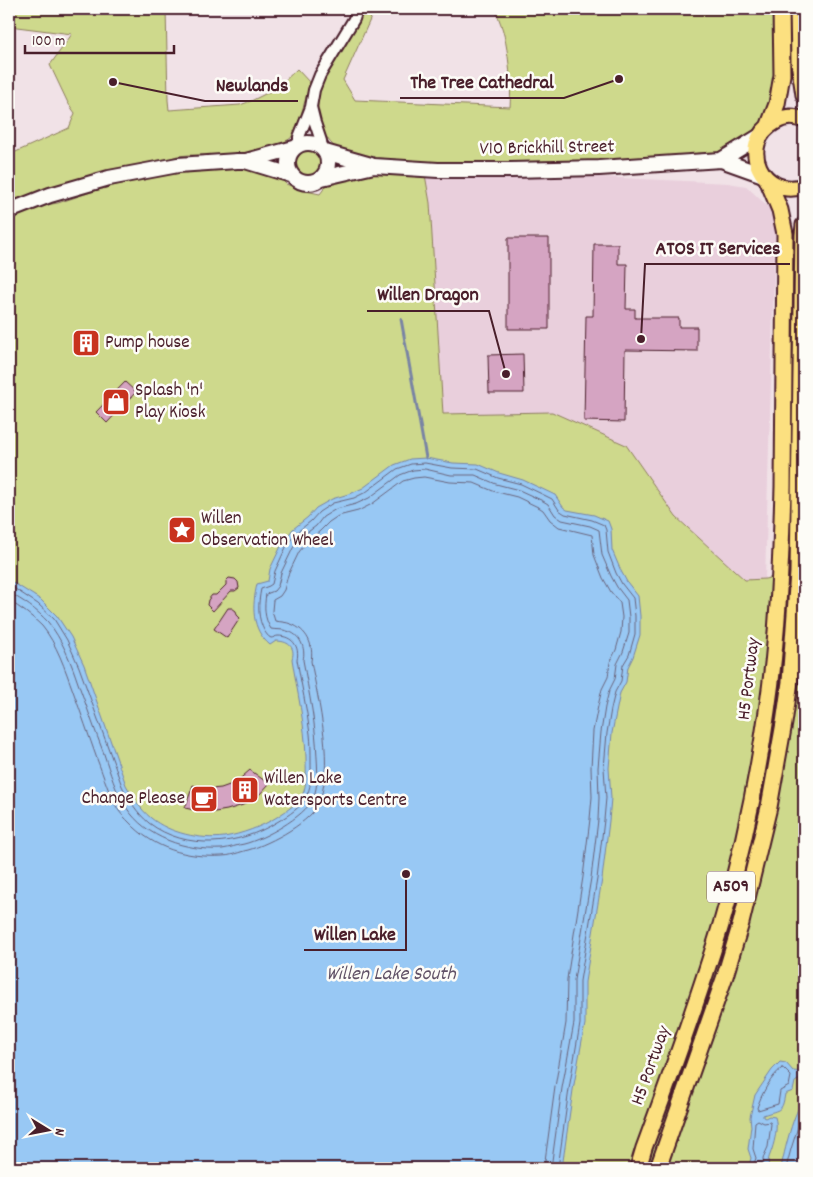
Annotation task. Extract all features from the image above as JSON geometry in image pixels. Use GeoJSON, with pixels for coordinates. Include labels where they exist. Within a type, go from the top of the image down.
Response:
{"type":"FeatureCollection","features":[{"type":"Feature","properties":{"kind":"main road","name":"A509"},"geometry":{"type":"LineString","coordinates":[[765,177],[758,166],[756,146],[777,104],[782,75],[781,9]]}},
{"type":"Feature","properties":{"kind":"main road"},"geometry":{"type":"LineString","coordinates":[[798,9],[800,78],[804,95]]}},
{"type":"Feature","properties":{"kind":"main road"},"geometry":{"type":"LineString","coordinates":[[764,131],[778,120],[788,117],[798,117],[804,120]]}},
{"type":"Feature","properties":{"kind":"main road"},"geometry":{"type":"LineString","coordinates":[[765,177],[776,186],[786,189],[797,189],[804,186]]}},
{"type":"Feature","properties":{"kind":"main road","name":"H5 Portway"},"geometry":{"type":"LineString","coordinates":[[638,1168],[707,970],[724,915],[751,801],[767,710],[780,574],[784,432],[785,234],[780,210],[765,177]]}},
{"type":"Feature","properties":{"kind":"main road","name":"H5 Portway"},"geometry":{"type":"LineString","coordinates":[[658,1168],[725,976],[741,923],[769,806],[784,723],[790,682],[797,597],[804,225]]}},
{"type":"Feature","properties":{"kind":"street"},"geometry":{"type":"LineString","coordinates":[[311,107],[328,165],[322,178],[314,183],[303,183],[298,182],[291,175],[288,170],[288,158],[297,146],[320,75],[354,19],[357,9]]}},
{"type":"Feature","properties":{"kind":"street","name":"V10 Brickhill Street"},"geometry":{"type":"LineString","coordinates":[[722,160],[764,131]]}},
{"type":"Feature","properties":{"kind":"street"},"geometry":{"type":"LineString","coordinates":[[9,211],[50,195],[109,178],[178,165],[245,161],[304,143],[313,143],[323,150]]}},
{"type":"Feature","properties":{"kind":"street","name":"V10 Brickhill Street"},"geometry":{"type":"LineString","coordinates":[[323,150],[374,166],[438,170],[599,168],[722,160],[765,177]]}},
{"type":"Feature","properties":{"kind":"street"},"geometry":{"type":"LineString","coordinates":[[245,161],[291,175]]}},
{"type":"Feature","properties":{"kind":"street","name":"V10 Brickhill Street"},"geometry":{"type":"LineString","coordinates":[[322,178],[374,166]]}},
{"type":"Feature","properties":{"kind":"shaded area"},"geometry":{"type":"Polygon","coordinates":[[[424,169],[728,183],[746,186],[776,214],[765,579],[745,580],[676,517],[626,445],[552,412],[443,414],[430,203],[424,169]]]}},
{"type":"Feature","properties":{"kind":"green space"},"geometry":{"type":"Polygon","coordinates":[[[9,9],[166,9],[169,110],[240,105],[277,88],[297,69],[310,83],[299,122],[291,138],[278,146],[243,155],[177,156],[145,167],[9,205],[9,155],[69,128],[75,113],[68,103],[50,65],[72,34],[9,26],[9,9]]]}},
{"type":"Feature","properties":{"kind":"green space"},"geometry":{"type":"Polygon","coordinates":[[[357,9],[374,9],[343,80],[355,100],[510,107],[506,43],[499,18],[494,9],[781,9],[775,78],[771,101],[762,122],[748,137],[718,155],[599,168],[424,169],[430,203],[443,414],[552,412],[626,445],[676,517],[745,580],[765,579],[798,572],[804,225],[804,1168],[9,1168],[9,218],[33,207],[58,203],[149,176],[218,166],[247,168],[279,177],[286,184],[301,190],[320,194],[326,186],[360,158],[341,151],[330,142],[320,123],[318,108],[319,94],[327,72],[357,9]]]}},
{"type":"Feature","properties":{"kind":"green space"},"geometry":{"type":"Polygon","coordinates":[[[308,149],[318,153],[322,163],[318,173],[308,177],[298,173],[294,163],[298,153],[308,149]]]}},
{"type":"Feature","properties":{"kind":"water","name":"Willen Lake South"},"geometry":{"type":"Polygon","coordinates":[[[426,458],[453,463],[478,464],[523,480],[555,495],[567,510],[594,515],[608,521],[611,529],[612,550],[627,582],[638,596],[640,635],[628,667],[626,682],[620,693],[612,733],[609,768],[611,798],[609,821],[602,879],[585,982],[585,1024],[562,1168],[9,1168],[9,580],[41,600],[57,616],[71,637],[84,665],[126,785],[143,811],[167,828],[186,834],[215,838],[238,834],[264,824],[293,806],[300,799],[304,791],[306,778],[304,732],[292,659],[293,651],[290,645],[284,642],[276,641],[270,645],[259,632],[254,617],[257,584],[268,581],[270,569],[283,542],[293,529],[316,508],[332,499],[363,488],[394,465],[410,459],[426,458]]]}},
{"type":"Feature","properties":{"kind":"water"},"geometry":{"type":"Polygon","coordinates":[[[780,1062],[786,1063],[793,1071],[804,1072],[804,1080],[795,1082],[793,1091],[785,1094],[780,1109],[763,1115],[765,1118],[769,1116],[775,1117],[776,1121],[775,1137],[768,1161],[770,1168],[745,1168],[751,1158],[748,1149],[751,1126],[750,1117],[755,1095],[772,1070],[780,1062]]]}},
{"type":"Feature","properties":{"kind":"water"},"geometry":{"type":"Polygon","coordinates":[[[804,1100],[804,1168],[781,1168],[793,1122],[804,1100]]]}},
{"type":"Feature","properties":{"kind":"building"},"geometry":{"type":"Polygon","coordinates":[[[508,238],[549,238],[549,329],[508,329],[508,238]]]}},
{"type":"Feature","properties":{"kind":"building"},"geometry":{"type":"Polygon","coordinates":[[[594,244],[618,244],[618,264],[627,264],[626,309],[635,309],[635,318],[679,318],[679,327],[697,327],[697,351],[625,350],[624,422],[584,421],[586,316],[593,316],[594,244]]]}},
{"type":"Feature","properties":{"kind":"building","name":"Pump house"},"geometry":{"type":"Polygon","coordinates":[[[86,334],[94,345],[85,351],[77,340],[86,334]]]}},
{"type":"Feature","properties":{"kind":"building"},"geometry":{"type":"Polygon","coordinates":[[[523,354],[524,393],[489,393],[488,355],[523,354]]]}},
{"type":"Feature","properties":{"kind":"building","name":"Splash 'n' Play Kiosk"},"geometry":{"type":"Polygon","coordinates":[[[125,382],[136,392],[107,423],[96,412],[125,382]]]}},
{"type":"Feature","properties":{"kind":"building"},"geometry":{"type":"Polygon","coordinates":[[[229,578],[235,579],[238,582],[239,588],[231,591],[213,611],[207,605],[208,600],[226,585],[226,581],[229,578]]]}},
{"type":"Feature","properties":{"kind":"building"},"geometry":{"type":"Polygon","coordinates":[[[228,608],[236,611],[240,618],[227,638],[214,629],[228,608]]]}},
{"type":"Feature","properties":{"kind":"building","name":"Willen Lake Watersports Centre"},"geometry":{"type":"Polygon","coordinates":[[[250,770],[269,784],[259,795],[243,805],[215,812],[203,812],[185,808],[193,785],[201,788],[221,788],[235,783],[250,770]]]}},
{"type":"Feature","properties":{"kind":"waterway"},"geometry":{"type":"LineString","coordinates":[[401,319],[426,458]]}},
{"type":"Feature","properties":{"kind":"place","name":"The Tree Cathedral"},"geometry":{"type":"Point","coordinates":[619,79]}},
{"type":"Feature","properties":{"kind":"place","name":"Newlands"},"geometry":{"type":"Point","coordinates":[113,82]}},
{"type":"Feature","properties":{"kind":"place","name":"ATOS IT Services"},"geometry":{"type":"Point","coordinates":[641,339]}},
{"type":"Feature","properties":{"kind":"place","name":"Pump house"},"geometry":{"type":"Point","coordinates":[86,343]}},
{"type":"Feature","properties":{"kind":"place","name":"Willen Dragon"},"geometry":{"type":"Point","coordinates":[506,374]}},
{"type":"Feature","properties":{"kind":"place","name":"Splash 'n' Play Kiosk"},"geometry":{"type":"Point","coordinates":[116,402]}},
{"type":"Feature","properties":{"kind":"place","name":"Willen Observation Wheel"},"geometry":{"type":"Point","coordinates":[182,530]}},
{"type":"Feature","properties":{"kind":"place","name":"Willen Lake Watersports Centre"},"geometry":{"type":"Point","coordinates":[245,790]}},
{"type":"Feature","properties":{"kind":"place","name":"Change Please"},"geometry":{"type":"Point","coordinates":[204,799]}},
{"type":"Feature","properties":{"kind":"place","name":"Willen Lake"},"geometry":{"type":"Point","coordinates":[406,874]}}]}
